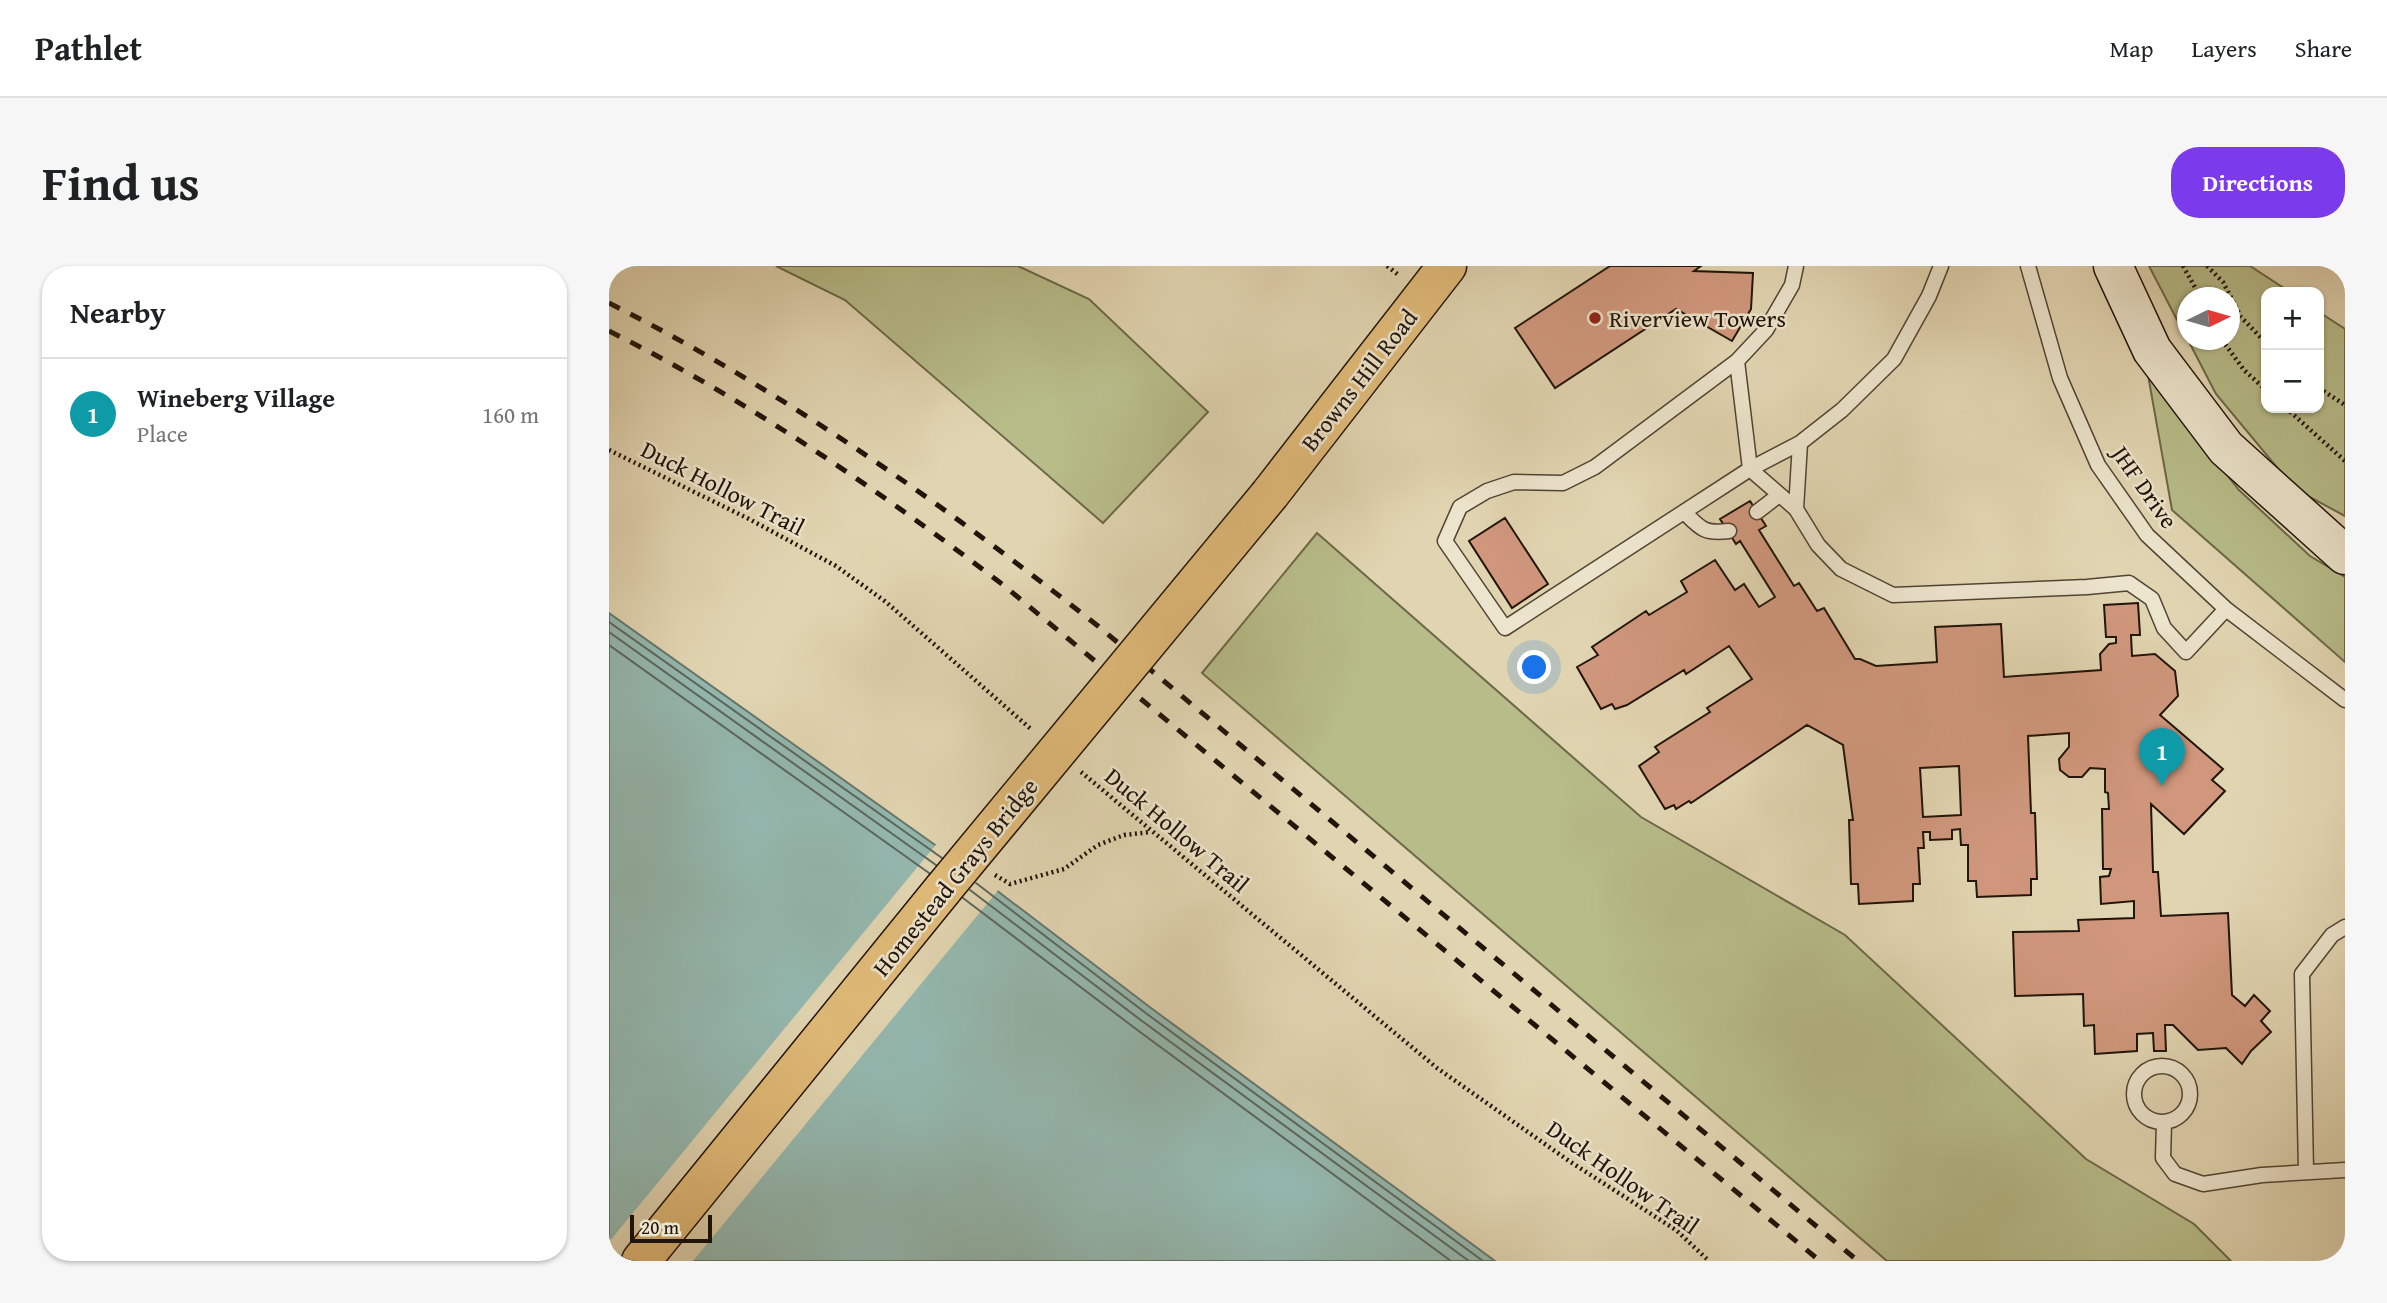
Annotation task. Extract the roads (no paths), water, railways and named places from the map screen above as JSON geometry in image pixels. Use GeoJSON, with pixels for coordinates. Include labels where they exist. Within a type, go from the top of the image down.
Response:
{"type":"FeatureCollection","features":[{"type":"Feature","properties":{"kind":"main road","name":"Browns Hill Road"},"geometry":{"type":"LineString","coordinates":[[1270,494],[1447,266]]}},
{"type":"Feature","properties":{"kind":"main road","name":"Homestead Grays Bridge"},"geometry":{"type":"LineString","coordinates":[[641,1261],[953,877],[1270,494]]}},
{"type":"Feature","properties":{"kind":"street"},"geometry":{"type":"LineString","coordinates":[[2113,266],[2152,350],[2226,448],[2345,555]]}},
{"type":"Feature","properties":{"kind":"lane"},"geometry":{"type":"LineString","coordinates":[[1796,266],[1792,285],[1766,330],[1737,361],[1595,467],[1563,483],[1514,482],[1487,491],[1460,507],[1445,541],[1505,628],[1750,470],[1801,443],[1842,410],[1894,359],[1929,296],[1941,266]]}},
{"type":"Feature","properties":{"kind":"lane","name":"JHF Drive"},"geometry":{"type":"LineString","coordinates":[[2028,266],[2060,377],[2098,465],[2147,535],[2226,609],[2345,700]]}},
{"type":"Feature","properties":{"kind":"lane"},"geometry":{"type":"LineString","coordinates":[[1737,361],[1750,470],[1796,509],[1818,545],[1841,569],[1893,595],[2129,583],[2152,599],[2164,628],[2186,652],[2226,609]]}},
{"type":"Feature","properties":{"kind":"lane"},"geometry":{"type":"LineString","coordinates":[[1796,509],[1801,443]]}},
{"type":"Feature","properties":{"kind":"lane"},"geometry":{"type":"LineString","coordinates":[[1757,512],[1779,495]]}},
{"type":"Feature","properties":{"kind":"lane"},"geometry":{"type":"LineString","coordinates":[[1684,512],[1701,529],[1711,533],[1729,531]]}},
{"type":"Feature","properties":{"kind":"lane"},"geometry":{"type":"LineString","coordinates":[[2306,1171],[2302,974],[2332,935],[2345,927]]}},
{"type":"Feature","properties":{"kind":"lane"},"geometry":{"type":"LineString","coordinates":[[2159,1066],[2172,1068],[2183,1075],[2189,1086],[2190,1098],[2185,1110],[2176,1119],[2164,1123],[2151,1121],[2141,1114],[2135,1103],[2134,1090],[2138,1078],[2147,1069],[2159,1066]]}},
{"type":"Feature","properties":{"kind":"lane"},"geometry":{"type":"LineString","coordinates":[[2164,1123],[2163,1158],[2175,1174],[2203,1184],[2262,1175],[2345,1170]]}},
{"type":"Feature","properties":{"kind":"water"},"geometry":{"type":"Polygon","coordinates":[[[609,613],[966,867],[1151,1008],[1495,1261],[609,1261],[609,613]]]}},
{"type":"Feature","properties":{"kind":"railway"},"geometry":{"type":"LineString","coordinates":[[609,303],[674,337],[800,412],[922,494],[1040,581],[1098,626],[1858,1261]]}},
{"type":"Feature","properties":{"kind":"railway"},"geometry":{"type":"LineString","coordinates":[[609,331],[712,387],[811,448],[908,514],[1002,584],[1820,1261]]}},
{"type":"Feature","properties":{"kind":"place","name":"Riverview Towers"},"geometry":{"type":"Point","coordinates":[1595,318]}},
{"type":"Feature","properties":{"kind":"place","name":"Wineberg Village"},"geometry":{"type":"Point","coordinates":[2162,786]}}]}
